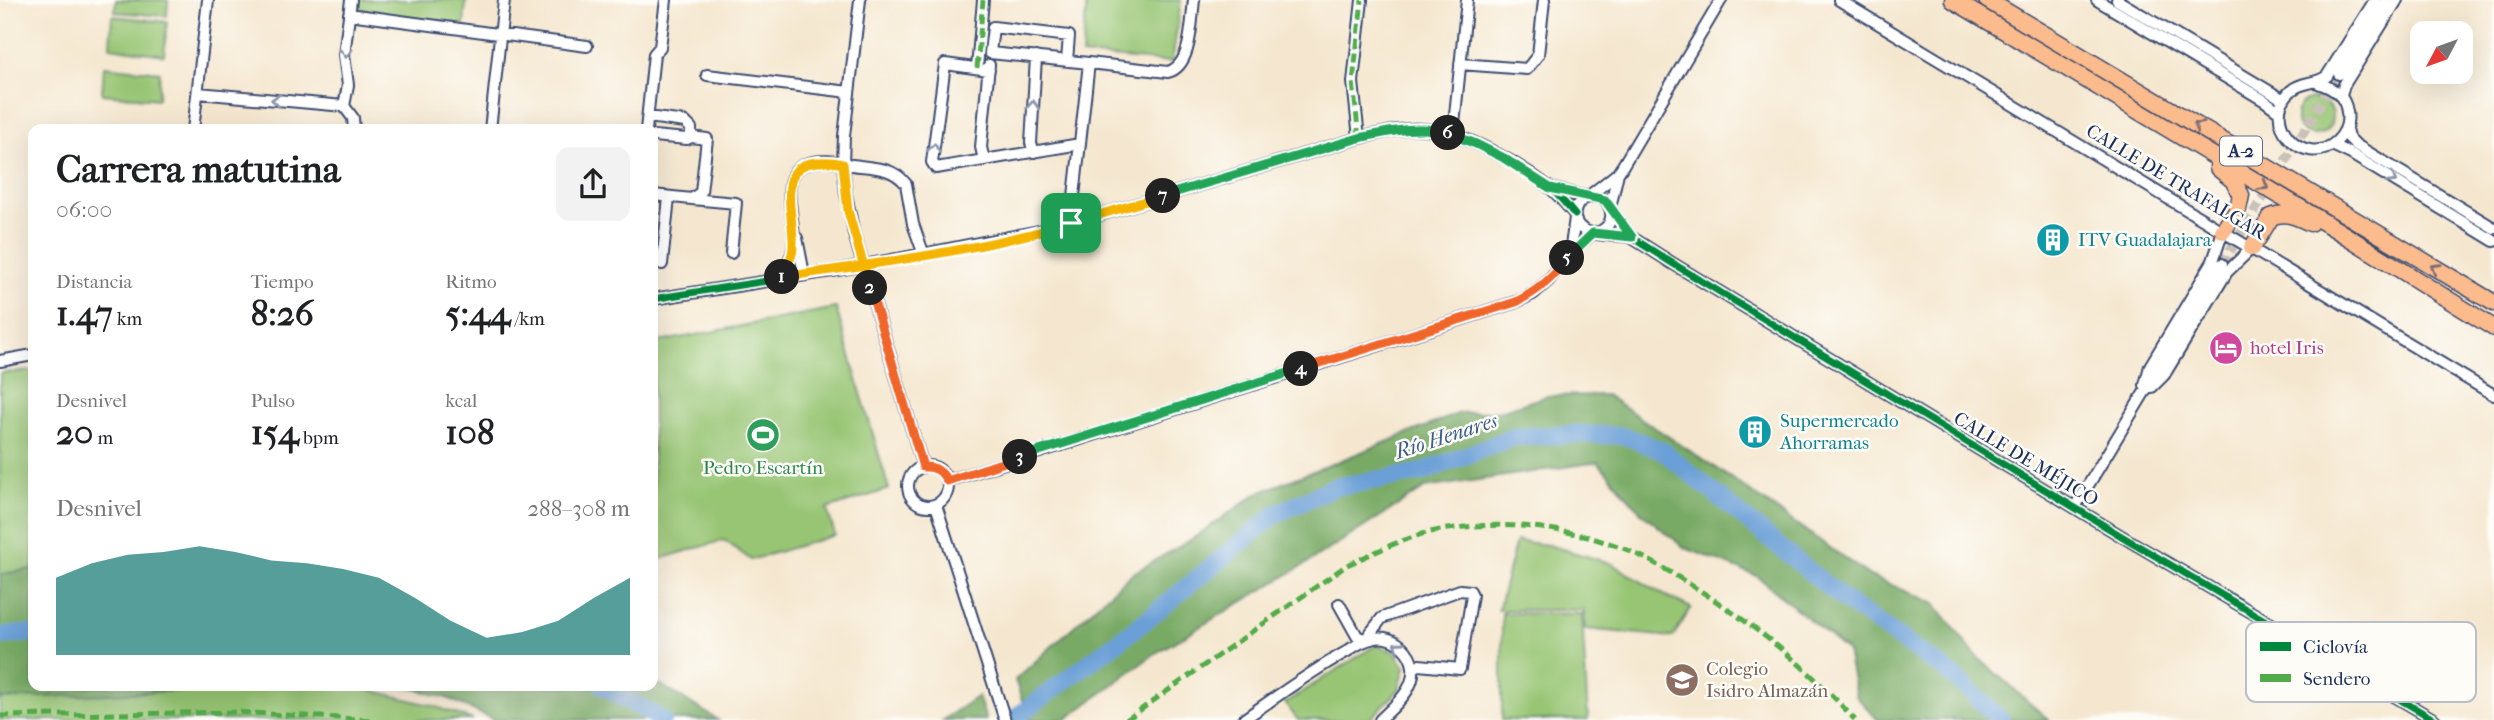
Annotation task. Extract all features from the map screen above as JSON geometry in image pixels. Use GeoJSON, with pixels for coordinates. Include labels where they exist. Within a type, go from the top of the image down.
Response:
{"type":"FeatureCollection","features":[{"type":"Feature","properties":{"kind":"highway"},"geometry":{"type":"LineString","coordinates":[[1941,0],[2225,173],[2233,180],[2241,195],[2238,209],[2223,231]]}},
{"type":"Feature","properties":{"kind":"highway","name":"A-2"},"geometry":{"type":"LineString","coordinates":[[1953,0],[2321,220],[2494,328]]}},
{"type":"Feature","properties":{"kind":"highway","name":"A-2"},"geometry":{"type":"LineString","coordinates":[[1987,0],[2494,303]]}},
{"type":"Feature","properties":{"kind":"highway"},"geometry":{"type":"LineString","coordinates":[[2252,248],[2271,217],[2283,214],[2304,220],[2381,258]]}},
{"type":"Feature","properties":{"kind":"street"},"geometry":{"type":"LineString","coordinates":[[194,124],[208,0]]}},
{"type":"Feature","properties":{"kind":"street"},"geometry":{"type":"LineString","coordinates":[[344,106],[348,85],[344,55],[351,0]]}},
{"type":"Feature","properties":{"kind":"street"},"geometry":{"type":"LineString","coordinates":[[491,124],[503,0]]}},
{"type":"Feature","properties":{"kind":"street"},"geometry":{"type":"LineString","coordinates":[[647,124],[654,54],[660,47],[666,0]]}},
{"type":"Feature","properties":{"kind":"street"},"geometry":{"type":"LineString","coordinates":[[860,0],[843,164],[851,224],[923,467]]}},
{"type":"Feature","properties":{"kind":"street"},"geometry":{"type":"LineString","coordinates":[[977,68],[983,0]]}},
{"type":"Feature","properties":{"kind":"street"},"geometry":{"type":"LineString","coordinates":[[990,53],[1168,72],[1175,70],[1185,59],[1194,0]]}},
{"type":"Feature","properties":{"kind":"street"},"geometry":{"type":"LineString","coordinates":[[1359,138],[1353,82],[1362,0]]}},
{"type":"Feature","properties":{"kind":"street"},"geometry":{"type":"LineString","coordinates":[[1453,134],[1467,0]]}},
{"type":"Feature","properties":{"kind":"street"},"geometry":{"type":"LineString","coordinates":[[1460,64],[1527,69],[1538,55],[1544,0]]}},
{"type":"Feature","properties":{"kind":"street"},"geometry":{"type":"LineString","coordinates":[[1570,253],[1578,204],[1618,173],[1721,0]]}},
{"type":"Feature","properties":{"kind":"street","name":"CALLE DE TRAFALGAR"},"geometry":{"type":"LineString","coordinates":[[1839,0],[2494,395]]}},
{"type":"Feature","properties":{"kind":"street"},"geometry":{"type":"LineString","coordinates":[[2097,0],[2265,101],[2280,113]]}},
{"type":"Feature","properties":{"kind":"street"},"geometry":{"type":"LineString","coordinates":[[2117,0],[2284,100]]}},
{"type":"Feature","properties":{"kind":"street"},"geometry":{"type":"LineString","coordinates":[[2318,83],[2327,76],[2375,0]]}},
{"type":"Feature","properties":{"kind":"street"},"geometry":{"type":"LineString","coordinates":[[2339,74],[2386,0]]}},
{"type":"Feature","properties":{"kind":"street"},"geometry":{"type":"LineString","coordinates":[[2341,96],[2344,85],[2397,0]]}},
{"type":"Feature","properties":{"kind":"street"},"geometry":{"type":"LineString","coordinates":[[349,14],[587,46]]}},
{"type":"Feature","properties":{"kind":"street"},"geometry":{"type":"LineString","coordinates":[[984,160],[981,147],[993,27],[1069,36],[1067,61]]}},
{"type":"Feature","properties":{"kind":"street"},"geometry":{"type":"LineString","coordinates":[[1034,152],[1031,143],[1036,57]]}},
{"type":"Feature","properties":{"kind":"street"},"geometry":{"type":"LineString","coordinates":[[1071,223],[1089,63]]}},
{"type":"Feature","properties":{"kind":"street"},"geometry":{"type":"LineString","coordinates":[[989,70],[945,64],[932,162],[936,168],[1080,144]]}},
{"type":"Feature","properties":{"kind":"street"},"geometry":{"type":"LineString","coordinates":[[707,75],[849,92]]}},
{"type":"Feature","properties":{"kind":"street"},"geometry":{"type":"LineString","coordinates":[[2346,129],[2332,145],[2322,150],[2301,148],[2291,142],[2280,124],[2284,100],[2293,89],[2305,83],[2331,87],[2341,96],[2346,106],[2348,137],[2356,145],[2494,228]]}},
{"type":"Feature","properties":{"kind":"street"},"geometry":{"type":"LineString","coordinates":[[198,93],[344,106],[351,112],[353,124]]}},
{"type":"Feature","properties":{"kind":"street"},"geometry":{"type":"LineString","coordinates":[[648,117],[685,122],[691,128],[691,137]]}},
{"type":"Feature","properties":{"kind":"street"},"geometry":{"type":"LineString","coordinates":[[658,298],[1004,240],[1071,223],[1359,138],[1420,128],[1453,134],[1502,157],[1550,188],[1584,230],[1595,233]]}},
{"type":"Feature","properties":{"kind":"street"},"geometry":{"type":"LineString","coordinates":[[658,136],[707,139],[701,192],[692,199]]}},
{"type":"Feature","properties":{"kind":"street"},"geometry":{"type":"LineString","coordinates":[[2332,145],[2494,241]]}},
{"type":"Feature","properties":{"kind":"street"},"geometry":{"type":"LineString","coordinates":[[778,278],[792,254],[792,174],[797,168],[827,160],[880,167],[902,179],[906,184],[913,224],[924,255]]}},
{"type":"Feature","properties":{"kind":"street"},"geometry":{"type":"LineString","coordinates":[[947,481],[1516,302],[1549,280],[1570,253],[1606,227],[1612,216],[1618,173]]}},
{"type":"Feature","properties":{"kind":"street"},"geometry":{"type":"LineString","coordinates":[[1550,188],[1599,197],[1611,209]]}},
{"type":"Feature","properties":{"kind":"street"},"geometry":{"type":"LineString","coordinates":[[790,194],[804,274]]}},
{"type":"Feature","properties":{"kind":"street"},"geometry":{"type":"LineString","coordinates":[[658,196],[736,203],[732,253]]}},
{"type":"Feature","properties":{"kind":"street"},"geometry":{"type":"LineString","coordinates":[[662,264],[669,197]]}},
{"type":"Feature","properties":{"kind":"street","name":"CALLE DE MÉJICO"},"geometry":{"type":"LineString","coordinates":[[1611,209],[1632,237],[2269,622]]}},
{"type":"Feature","properties":{"kind":"street"},"geometry":{"type":"LineString","coordinates":[[2141,398],[2150,366],[2213,261],[2223,231]]}},
{"type":"Feature","properties":{"kind":"street","name":"CALLE DE MÉJICO"},"geometry":{"type":"LineString","coordinates":[[1595,233],[1632,237]]}},
{"type":"Feature","properties":{"kind":"street"},"geometry":{"type":"LineString","coordinates":[[2141,398],[2164,375],[2227,272],[2252,248]]}},
{"type":"Feature","properties":{"kind":"street"},"geometry":{"type":"LineString","coordinates":[[2075,507],[2222,264]]}},
{"type":"Feature","properties":{"kind":"street"},"geometry":{"type":"LineString","coordinates":[[0,361],[28,356]]}},
{"type":"Feature","properties":{"kind":"street"},"geometry":{"type":"LineString","coordinates":[[923,467],[935,468],[947,481],[946,494],[936,505],[925,506],[916,502],[909,493],[909,480],[923,467]]}},
{"type":"Feature","properties":{"kind":"street"},"geometry":{"type":"LineString","coordinates":[[936,505],[1004,720]]}},
{"type":"Feature","properties":{"kind":"street"},"geometry":{"type":"LineString","coordinates":[[1365,640],[1382,618],[1465,589],[1472,595],[1460,669]]}},
{"type":"Feature","properties":{"kind":"street"},"geometry":{"type":"LineString","coordinates":[[1339,604],[1357,636],[1365,640]]}},
{"type":"Feature","properties":{"kind":"street"},"geometry":{"type":"LineString","coordinates":[[1243,720],[1306,674],[1365,640],[1379,637],[1394,641],[1407,653],[1413,668],[1412,682],[1407,692],[1380,720]]}},
{"type":"Feature","properties":{"kind":"street"},"geometry":{"type":"LineString","coordinates":[[1413,668],[1419,665],[1474,671]]}},
{"type":"Feature","properties":{"kind":"street","name":"CALLE DE MÉJICO"},"geometry":{"type":"LineString","coordinates":[[2405,702],[2435,720]]}},
{"type":"Feature","properties":{"kind":"green space"},"geometry":{"type":"Polygon","coordinates":[[[116,0],[168,0],[167,16],[115,12],[116,0]]]}},
{"type":"Feature","properties":{"kind":"green space"},"geometry":{"type":"Polygon","coordinates":[[[356,0],[466,0],[464,25],[354,12],[356,0]]]}},
{"type":"Feature","properties":{"kind":"green space"},"geometry":{"type":"Polygon","coordinates":[[[1087,0],[1181,0],[1172,62],[1082,55],[1087,0]]]}},
{"type":"Feature","properties":{"kind":"green space"},"geometry":{"type":"Polygon","coordinates":[[[112,16],[167,22],[164,55],[110,47],[112,16]]]}},
{"type":"Feature","properties":{"kind":"green space"},"geometry":{"type":"Polygon","coordinates":[[[104,66],[160,72],[158,99],[102,94],[104,66]]]}},
{"type":"Feature","properties":{"kind":"green space"},"geometry":{"type":"Polygon","coordinates":[[[2314,99],[2327,104],[2332,117],[2327,130],[2314,135],[2301,130],[2296,117],[2301,104],[2314,99]]]}},
{"type":"Feature","properties":{"kind":"green space","name":"Pedro Escartín"},"geometry":{"type":"Polygon","coordinates":[[[836,308],[889,489],[827,509],[835,535],[751,560],[724,540],[658,560],[658,342],[836,308]]]}},
{"type":"Feature","properties":{"kind":"green space"},"geometry":{"type":"Polygon","coordinates":[[[28,371],[28,572],[0,577],[0,373],[28,371]]]}},
{"type":"Feature","properties":{"kind":"green space"},"geometry":{"type":"Polygon","coordinates":[[[1606,395],[1870,576],[1934,603],[1976,656],[2049,720],[1878,720],[1856,696],[1847,651],[1757,576],[1685,548],[1641,512],[1598,462],[1425,488],[1309,562],[1154,654],[1065,720],[1029,720],[1015,680],[1130,575],[1192,539],[1258,493],[1460,413],[1500,411],[1547,396],[1606,395]]]}},
{"type":"Feature","properties":{"kind":"green space"},"geometry":{"type":"Polygon","coordinates":[[[1516,541],[1548,545],[1610,563],[1691,608],[1673,637],[1585,629],[1584,610],[1498,610],[1516,541]]]}},
{"type":"Feature","properties":{"kind":"green space"},"geometry":{"type":"Polygon","coordinates":[[[28,570],[28,691],[171,691],[0,699],[0,574],[28,570]]]}},
{"type":"Feature","properties":{"kind":"green space"},"geometry":{"type":"Polygon","coordinates":[[[1502,613],[1582,614],[1588,720],[1502,720],[1502,613]]]}},
{"type":"Feature","properties":{"kind":"green space"},"geometry":{"type":"Polygon","coordinates":[[[1376,645],[1395,652],[1405,667],[1399,690],[1369,720],[1298,720],[1285,703],[1376,645]]]}},
{"type":"Feature","properties":{"kind":"green space"},"geometry":{"type":"Polygon","coordinates":[[[658,683],[718,720],[494,720],[450,699],[423,691],[658,691],[658,683]]]}},
{"type":"Feature","properties":{"kind":"green space"},"geometry":{"type":"Polygon","coordinates":[[[0,687],[28,687],[28,691],[375,691],[434,706],[473,720],[0,720],[0,687]]]}},
{"type":"Feature","properties":{"kind":"green space"},"geometry":{"type":"Polygon","coordinates":[[[978,696],[986,720],[943,720],[978,696]]]}},
{"type":"Feature","properties":{"kind":"waterway","name":"Río Henares"},"geometry":{"type":"LineString","coordinates":[[1012,720],[1140,625],[1276,514],[1334,487],[1420,473],[1513,437],[1579,434],[1625,436],[1663,451],[1848,603],[1951,674],[2001,720]]}},
{"type":"Feature","properties":{"kind":"waterway","name":"Río Henares"},"geometry":{"type":"LineString","coordinates":[[0,636],[28,633]]}},
{"type":"Feature","properties":{"kind":"waterway","name":"Río Henares"},"geometry":{"type":"LineString","coordinates":[[612,691],[662,720]]}},
{"type":"Feature","properties":{"kind":"tunnel"},"geometry":{"type":"LineString","coordinates":[[2222,264],[2339,74]]}},
{"type":"Feature","properties":{"kind":"marked path"},"geometry":{"type":"LineString","coordinates":[[977,68],[983,0]]}},
{"type":"Feature","properties":{"kind":"marked path"},"geometry":{"type":"LineString","coordinates":[[1359,138],[1353,82],[1362,0]]}},
{"type":"Feature","properties":{"kind":"marked path"},"geometry":{"type":"LineString","coordinates":[[1126,720],[1347,565],[1393,544],[1429,532],[1503,525],[1545,528],[1585,536],[1628,550],[1660,566],[1714,599],[1778,646],[1818,681],[1855,720]]}},
{"type":"Feature","properties":{"kind":"marked path"},"geometry":{"type":"LineString","coordinates":[[0,716],[234,712],[374,720]]}},
{"type":"Feature","properties":{"kind":"cycle path"},"geometry":{"type":"LineString","coordinates":[[658,298],[908,259],[1009,239],[1134,206],[1359,138],[1407,129],[1439,131],[1489,150],[1549,187],[1575,215]]}},
{"type":"Feature","properties":{"kind":"cycle path"},"geometry":{"type":"LineString","coordinates":[[1611,210],[1631,237],[1672,263],[2268,622]]}},
{"type":"Feature","properties":{"kind":"cycle path"},"geometry":{"type":"LineString","coordinates":[[2404,702],[2435,720]]}},
{"type":"Feature","properties":{"kind":"place","name":"ITV Guadalajara"},"geometry":{"type":"Point","coordinates":[2053,240]}},
{"type":"Feature","properties":{"kind":"place","name":"hotel Iris"},"geometry":{"type":"Point","coordinates":[2226,348]}},
{"type":"Feature","properties":{"kind":"place","name":"Supermercado Ahorramas"},"geometry":{"type":"Point","coordinates":[1755,432]}},
{"type":"Feature","properties":{"kind":"place","name":"Pedro Escartín"},"geometry":{"type":"Point","coordinates":[763,435]}},
{"type":"Feature","properties":{"kind":"place","name":"Colegio Isidro Almazán"},"geometry":{"type":"Point","coordinates":[1682,680]}},
{"type":"Feature","properties":{"kind":"route"},"geometry":{"type":"LineString","coordinates":[[1071,223],[1004,240],[924,255],[897,259],[832,271],[778,278],[792,254],[792,174],[804,164],[827,160],[843,164],[851,224],[854,234],[872,296],[916,437],[923,467],[935,468],[947,481],[1516,302],[1549,280],[1570,253],[1593,233],[1632,237],[1605,200],[1550,188],[1502,157],[1476,144],[1443,131],[1420,128],[1359,138],[1071,223]]}}]}
